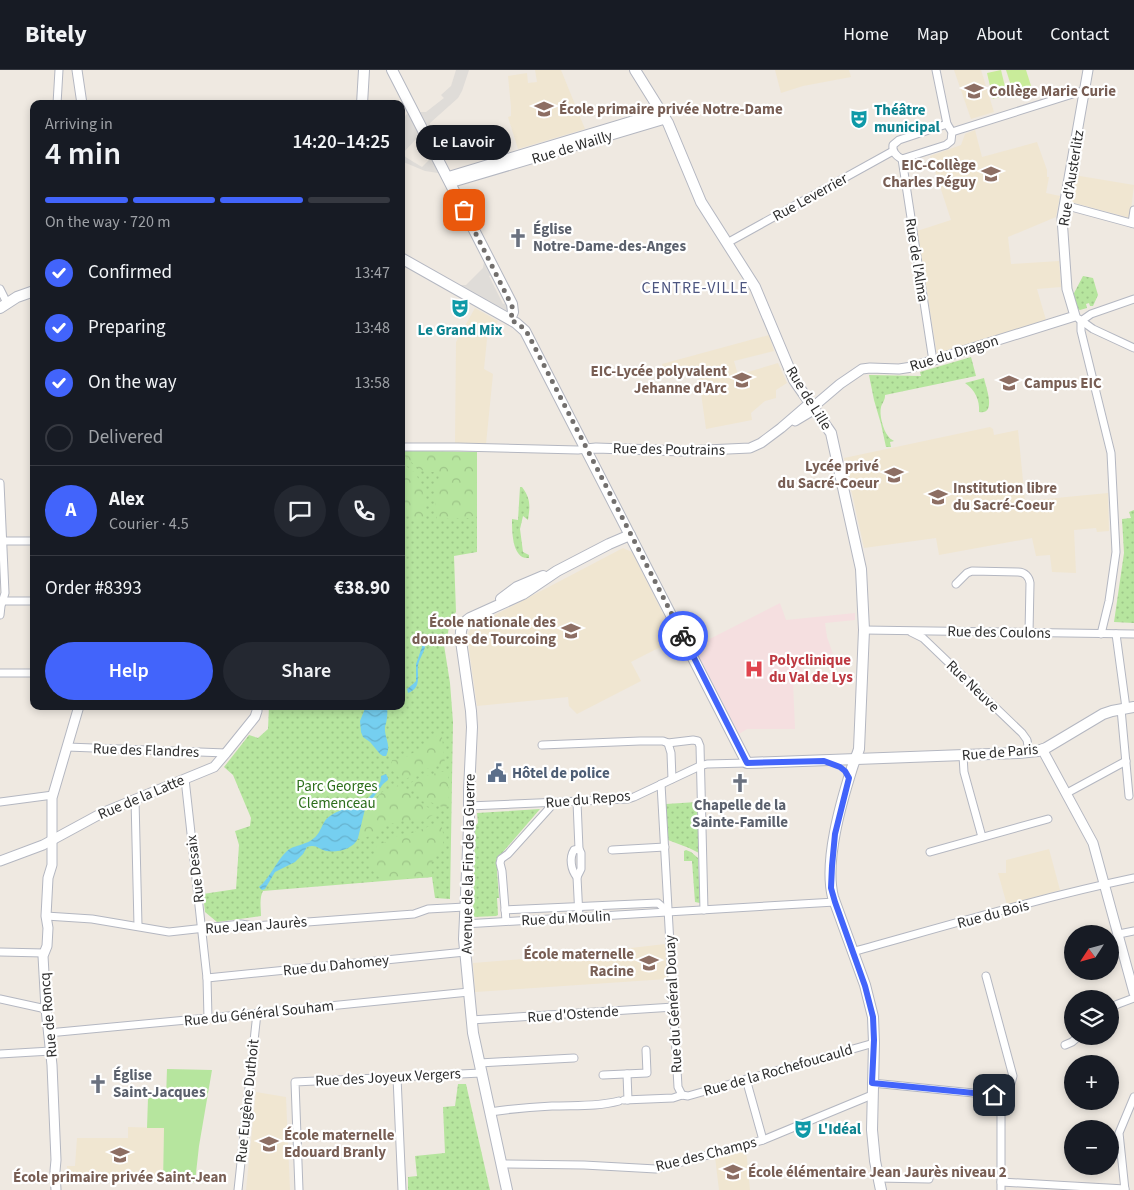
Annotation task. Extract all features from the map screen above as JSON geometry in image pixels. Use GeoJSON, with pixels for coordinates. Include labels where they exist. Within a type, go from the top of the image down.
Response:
{"type":"FeatureCollection","features":[{"type":"Feature","properties":{"kind":"main road"},"geometry":{"type":"LineString","coordinates":[[362,100],[364,70]]}},
{"type":"Feature","properties":{"kind":"main road"},"geometry":{"type":"LineString","coordinates":[[392,70],[512,306],[513,312],[510,319]]}},
{"type":"Feature","properties":{"kind":"main road","name":"Rue de Lille"},"geometry":{"type":"LineString","coordinates":[[635,70],[664,116],[701,202],[755,287],[796,384],[832,435],[861,569],[864,630],[858,750],[838,819],[833,848],[831,884],[835,902],[865,986],[874,1022],[872,1141],[881,1190]]}},
{"type":"Feature","properties":{"kind":"main road"},"geometry":{"type":"LineString","coordinates":[[405,260],[510,319],[521,326],[528,334],[747,763]]}},
{"type":"Feature","properties":{"kind":"main road"},"geometry":{"type":"LineString","coordinates":[[3,305],[30,292]]}},
{"type":"Feature","properties":{"kind":"main road","name":"Avenue de la Fin de la Guerre"},"geometry":{"type":"LineString","coordinates":[[507,1190],[480,1068],[471,1020],[469,992],[460,953],[464,935],[472,717],[460,630],[470,618],[526,592],[557,571],[630,535]]}},
{"type":"Feature","properties":{"kind":"main road","name":"Rue de Paris"},"geometry":{"type":"LineString","coordinates":[[747,763],[1029,752],[1042,749],[1098,717],[1127,708]]}},
{"type":"Feature","properties":{"kind":"main road"},"geometry":{"type":"LineString","coordinates":[[824,761],[840,767],[849,778]]}},
{"type":"Feature","properties":{"kind":"street"},"geometry":{"type":"LineString","coordinates":[[57,100],[59,70]]}},
{"type":"Feature","properties":{"kind":"street"},"geometry":{"type":"LineString","coordinates":[[77,70],[81,100]]}},
{"type":"Feature","properties":{"kind":"street"},"geometry":{"type":"LineString","coordinates":[[893,151],[902,159],[949,144],[952,139],[952,132],[947,124],[936,70]]}},
{"type":"Feature","properties":{"kind":"street","name":"Rue d'Austerlitz"},"geometry":{"type":"LineString","coordinates":[[1078,318],[1066,282],[1062,221],[1088,70]]}},
{"type":"Feature","properties":{"kind":"street"},"geometry":{"type":"LineString","coordinates":[[952,132],[1079,92],[1085,92]]}},
{"type":"Feature","properties":{"kind":"street","name":"Rue de Wailly"},"geometry":{"type":"LineString","coordinates":[[448,180],[664,116]]}},
{"type":"Feature","properties":{"kind":"street","name":"Rue Leverrier"},"geometry":{"type":"LineString","coordinates":[[727,243],[893,151],[893,145],[899,140],[947,124]]}},
{"type":"Feature","properties":{"kind":"street","name":"Rue de l'Alma"},"geometry":{"type":"LineString","coordinates":[[902,159],[933,361]]}},
{"type":"Feature","properties":{"kind":"street"},"geometry":{"type":"LineString","coordinates":[[1064,206],[1133,224],[1134,210]]}},
{"type":"Feature","properties":{"kind":"street"},"geometry":{"type":"LineString","coordinates":[[0,290],[3,305]]}},
{"type":"Feature","properties":{"kind":"street","name":"Rue du Dragon"},"geometry":{"type":"LineString","coordinates":[[813,406],[862,369],[899,369],[933,361],[1091,314],[1134,299]]}},
{"type":"Feature","properties":{"kind":"street"},"geometry":{"type":"LineString","coordinates":[[1078,318],[1093,329],[1134,348]]}},
{"type":"Feature","properties":{"kind":"street"},"geometry":{"type":"LineString","coordinates":[[1078,318],[1111,453],[1116,552],[1109,601],[1101,634]]}},
{"type":"Feature","properties":{"kind":"street","name":"Rue des Poutrains"},"geometry":{"type":"LineString","coordinates":[[405,447],[578,450],[596,448],[684,451],[746,449],[757,445],[781,428],[806,415],[813,406]]}},
{"type":"Feature","properties":{"kind":"street"},"geometry":{"type":"LineString","coordinates":[[0,482],[5,593],[1,601],[0,616]]}},
{"type":"Feature","properties":{"kind":"street"},"geometry":{"type":"LineString","coordinates":[[3,541],[30,541]]}},
{"type":"Feature","properties":{"kind":"street"},"geometry":{"type":"LineString","coordinates":[[956,584],[967,573],[972,571],[1024,573],[1030,583],[1029,632]]}},
{"type":"Feature","properties":{"kind":"street"},"geometry":{"type":"LineString","coordinates":[[1,601],[30,601]]}},
{"type":"Feature","properties":{"kind":"street","name":"Rue des Coulons"},"geometry":{"type":"LineString","coordinates":[[864,630],[1134,634]]}},
{"type":"Feature","properties":{"kind":"street","name":"Rue Neuve"},"geometry":{"type":"LineString","coordinates":[[905,631],[923,638],[1022,733],[1027,740],[1029,752]]}},
{"type":"Feature","properties":{"kind":"street"},"geometry":{"type":"LineString","coordinates":[[1116,634],[1127,708],[1126,761],[1129,796]]}},
{"type":"Feature","properties":{"kind":"street"},"geometry":{"type":"LineString","coordinates":[[0,673],[30,673]]}},
{"type":"Feature","properties":{"kind":"street","name":"Rue de Roncq"},"geometry":{"type":"LineString","coordinates":[[56,1190],[56,1160],[44,953],[48,944],[46,916],[48,878],[52,865],[52,794],[78,710]]}},
{"type":"Feature","properties":{"kind":"street","name":"Rue de la Latte"},"geometry":{"type":"LineString","coordinates":[[0,861],[52,841],[91,818],[214,767],[255,717],[257,710]]}},
{"type":"Feature","properties":{"kind":"street"},"geometry":{"type":"LineString","coordinates":[[542,745],[698,741],[700,746],[704,910]]}},
{"type":"Feature","properties":{"kind":"street"},"geometry":{"type":"LineString","coordinates":[[666,742],[671,752],[672,779]]}},
{"type":"Feature","properties":{"kind":"street","name":"Rue des Flandres"},"geometry":{"type":"LineString","coordinates":[[66,747],[226,754]]}},
{"type":"Feature","properties":{"kind":"street"},"geometry":{"type":"LineString","coordinates":[[1042,749],[1093,843],[1116,925]]}},
{"type":"Feature","properties":{"kind":"street"},"geometry":{"type":"LineString","coordinates":[[963,756],[964,772],[982,837]]}},
{"type":"Feature","properties":{"kind":"street"},"geometry":{"type":"LineString","coordinates":[[1067,793],[1126,761]]}},
{"type":"Feature","properties":{"kind":"street","name":"Rue du Repos"},"geometry":{"type":"LineString","coordinates":[[469,806],[631,798],[700,766],[707,764],[747,763]]}},
{"type":"Feature","properties":{"kind":"street","name":"Rue Desaix"},"geometry":{"type":"LineString","coordinates":[[185,779],[207,978],[208,1018]]}},
{"type":"Feature","properties":{"kind":"street","name":"Rue du Général Douay"},"geometry":{"type":"LineString","coordinates":[[661,784],[678,1087],[682,1095]]}},
{"type":"Feature","properties":{"kind":"street"},"geometry":{"type":"LineString","coordinates":[[0,802],[52,794]]}},
{"type":"Feature","properties":{"kind":"street"},"geometry":{"type":"LineString","coordinates":[[135,799],[138,926]]}},
{"type":"Feature","properties":{"kind":"street"},"geometry":{"type":"LineString","coordinates":[[577,802],[579,849],[574,850],[571,854],[572,870],[577,877],[579,917]]}},
{"type":"Feature","properties":{"kind":"street"},"geometry":{"type":"LineString","coordinates":[[506,921],[501,859],[508,854],[554,803]]}},
{"type":"Feature","properties":{"kind":"street"},"geometry":{"type":"LineString","coordinates":[[930,852],[1048,819]]}},
{"type":"Feature","properties":{"kind":"street"},"geometry":{"type":"LineString","coordinates":[[612,850],[665,848]]}},
{"type":"Feature","properties":{"kind":"street","name":"Rue du Bois"},"geometry":{"type":"LineString","coordinates":[[852,952],[1105,884],[1134,878]]}},
{"type":"Feature","properties":{"kind":"street","name":"Rue du Moulin"},"geometry":{"type":"LineString","coordinates":[[464,924],[835,902]]}},
{"type":"Feature","properties":{"kind":"street","name":"Rue du Moulin"},"geometry":{"type":"LineString","coordinates":[[505,910],[658,903],[668,912]]}},
{"type":"Feature","properties":{"kind":"street","name":"Rue Jean Jaurès"},"geometry":{"type":"LineString","coordinates":[[46,916],[92,919],[168,932],[241,924],[254,926],[405,915],[428,910],[465,907]]}},
{"type":"Feature","properties":{"kind":"street"},"geometry":{"type":"LineString","coordinates":[[1119,934],[1134,931]]}},
{"type":"Feature","properties":{"kind":"street"},"geometry":{"type":"LineString","coordinates":[[1119,938],[1134,992]]}},
{"type":"Feature","properties":{"kind":"street"},"geometry":{"type":"LineString","coordinates":[[0,952],[44,953]]}},
{"type":"Feature","properties":{"kind":"street","name":"Rue du Dahomey"},"geometry":{"type":"LineString","coordinates":[[207,978],[460,953]]}},
{"type":"Feature","properties":{"kind":"street"},"geometry":{"type":"LineString","coordinates":[[986,976],[1014,1076],[1010,1087],[999,1098]]}},
{"type":"Feature","properties":{"kind":"street","name":"Rue du Général Souham"},"geometry":{"type":"LineString","coordinates":[[48,1032],[469,992]]}},
{"type":"Feature","properties":{"kind":"street"},"geometry":{"type":"LineString","coordinates":[[1119,1004],[1134,998]]}},
{"type":"Feature","properties":{"kind":"street"},"geometry":{"type":"LineString","coordinates":[[0,999],[46,1009]]}},
{"type":"Feature","properties":{"kind":"street","name":"Rue d'Ostende"},"geometry":{"type":"LineString","coordinates":[[471,1020],[674,1007]]}},
{"type":"Feature","properties":{"kind":"street","name":"Rue Eugène Duthoit"},"geometry":{"type":"LineString","coordinates":[[238,1190],[257,1013]]}},
{"type":"Feature","properties":{"kind":"street","name":"Rue de la Rochefoucauld"},"geometry":{"type":"LineString","coordinates":[[490,1112],[540,1107],[605,1104],[624,1100],[673,1098],[690,1095],[874,1043]]}},
{"type":"Feature","properties":{"kind":"street"},"geometry":{"type":"LineString","coordinates":[[603,1075],[647,1073],[646,1050]]}},
{"type":"Feature","properties":{"kind":"street"},"geometry":{"type":"LineString","coordinates":[[0,1054],[50,1051]]}},
{"type":"Feature","properties":{"kind":"street","name":"Rue des Joyeux Vergers"},"geometry":{"type":"LineString","coordinates":[[299,1190],[295,1082],[397,1077],[574,1058]]}},
{"type":"Feature","properties":{"kind":"street"},"geometry":{"type":"LineString","coordinates":[[624,1100],[627,1074]]}},
{"type":"Feature","properties":{"kind":"street"},"geometry":{"type":"LineString","coordinates":[[397,1077],[402,1190]]}},
{"type":"Feature","properties":{"kind":"street"},"geometry":{"type":"LineString","coordinates":[[746,1079],[763,1140]]}},
{"type":"Feature","properties":{"kind":"street"},"geometry":{"type":"LineString","coordinates":[[872,1083],[994,1095],[999,1098],[1001,1102],[1001,1190]]}},
{"type":"Feature","properties":{"kind":"street","name":"Rue des Champs"},"geometry":{"type":"LineString","coordinates":[[501,1164],[584,1165],[656,1169],[763,1140],[872,1095]]}},
{"type":"Feature","properties":{"kind":"street"},"geometry":{"type":"LineString","coordinates":[[1001,1182],[1125,1189],[1119,1134],[1134,1097]]}},
{"type":"Feature","properties":{"kind":"street"},"geometry":{"type":"LineString","coordinates":[[878,1178],[929,1179]]}},
{"type":"Feature","properties":{"kind":"shaded area"},"geometry":{"type":"Polygon","coordinates":[[[456,70],[469,70],[462,91],[458,98],[430,123],[429,128],[425,129],[419,112],[426,112],[444,98],[441,95],[451,86],[456,70]]]}},
{"type":"Feature","properties":{"kind":"shaded area","name":"École primaire privée Notre-Dame"},"geometry":{"type":"Polygon","coordinates":[[[535,70],[561,70],[585,129],[518,149],[508,117],[511,116],[511,107],[508,76],[527,73],[528,83],[537,82],[535,70]]]}},
{"type":"Feature","properties":{"kind":"shaded area"},"geometry":{"type":"Polygon","coordinates":[[[775,70],[849,70],[851,77],[803,86],[781,93],[775,70]]]}},
{"type":"Feature","properties":{"kind":"shaded area","name":"Collège Marie Curie"},"geometry":{"type":"Polygon","coordinates":[[[954,70],[981,70],[994,112],[971,119],[954,70]]]}},
{"type":"Feature","properties":{"kind":"shaded area"},"geometry":{"type":"Polygon","coordinates":[[[409,112],[442,172],[425,171],[405,163],[405,156],[422,167],[431,158],[428,155],[429,152],[425,144],[418,137],[405,151],[405,116],[409,112]]]}},
{"type":"Feature","properties":{"kind":"shaded area"},"geometry":{"type":"Polygon","coordinates":[[[975,130],[982,157],[1037,142],[1047,170],[1047,177],[1049,177],[1046,193],[1060,196],[1056,217],[1008,237],[1011,264],[1059,261],[1061,287],[1037,289],[1046,320],[937,354],[917,231],[951,220],[930,156],[961,145],[965,134],[975,130]]]}},
{"type":"Feature","properties":{"kind":"shaded area"},"geometry":{"type":"Polygon","coordinates":[[[1074,175],[1134,185],[1130,218],[1071,202],[1074,175]]]}},
{"type":"Feature","properties":{"kind":"shaded area"},"geometry":{"type":"Polygon","coordinates":[[[487,261],[493,274],[489,276],[503,304],[508,302],[509,312],[459,288],[460,285],[466,285],[483,268],[484,262],[487,261]]]}},
{"type":"Feature","properties":{"kind":"shaded area"},"geometry":{"type":"Polygon","coordinates":[[[475,308],[498,321],[487,339],[484,369],[493,374],[486,444],[455,443],[456,342],[475,308]]]}},
{"type":"Feature","properties":{"kind":"shaded area","name":"EIC-Lycée polyvalent Jehanne d'Arc"},"geometry":{"type":"Polygon","coordinates":[[[769,335],[774,351],[734,361],[738,375],[778,363],[787,383],[776,390],[776,398],[765,401],[751,413],[752,420],[706,429],[696,369],[665,377],[662,364],[769,335]]]}},
{"type":"Feature","properties":{"kind":"shaded area","name":"Institution libre du Sacré-Coeur"},"geometry":{"type":"Polygon","coordinates":[[[990,427],[993,429],[994,435],[1018,430],[1025,501],[1108,493],[1109,531],[1097,532],[1096,528],[1074,530],[1076,573],[1052,572],[1050,555],[1036,556],[1032,538],[939,555],[936,538],[864,548],[844,458],[990,427]]]}},
{"type":"Feature","properties":{"kind":"shaded area","name":"École nationale des douanes de Tourcoing"},"geometry":{"type":"Polygon","coordinates":[[[623,548],[632,552],[676,639],[631,662],[641,681],[577,714],[569,706],[568,697],[477,706],[467,636],[472,627],[623,548]]]}},
{"type":"Feature","properties":{"kind":"shaded area","name":"Polyclinique du Val de Lys"},"geometry":{"type":"Polygon","coordinates":[[[780,603],[786,620],[855,613],[855,620],[825,623],[827,637],[833,654],[822,655],[822,662],[800,662],[804,676],[793,682],[795,729],[747,729],[739,734],[694,647],[780,603]]]}},
{"type":"Feature","properties":{"kind":"shaded area"},"geometry":{"type":"Polygon","coordinates":[[[1049,849],[1060,890],[1007,905],[998,873],[1006,873],[1006,860],[1049,849]]]}},
{"type":"Feature","properties":{"kind":"shaded area"},"geometry":{"type":"Polygon","coordinates":[[[665,944],[667,979],[475,992],[473,963],[571,955],[665,944]]]}},
{"type":"Feature","properties":{"kind":"shaded area","name":"École maternelle Edouard Branly"},"geometry":{"type":"Polygon","coordinates":[[[256,1092],[286,1097],[290,1190],[246,1190],[256,1092]]]}},
{"type":"Feature","properties":{"kind":"shaded area","name":"École primaire privée Saint-Jean"},"geometry":{"type":"Polygon","coordinates":[[[128,1127],[164,1128],[163,1183],[67,1180],[67,1166],[75,1166],[77,1138],[128,1138],[128,1127]]]}},
{"type":"Feature","properties":{"kind":"shaded area","name":"École élémentaire Jean Jaurès niveau 2"},"geometry":{"type":"Polygon","coordinates":[[[746,1148],[750,1190],[719,1190],[715,1157],[746,1148]]]}},
{"type":"Feature","properties":{"kind":"green space"},"geometry":{"type":"Polygon","coordinates":[[[1001,70],[1007,95],[993,99],[987,73],[1001,70]]]}},
{"type":"Feature","properties":{"kind":"green space"},"geometry":{"type":"Polygon","coordinates":[[[1006,70],[1026,70],[1033,92],[1015,98],[1006,70]]]}},
{"type":"Feature","properties":{"kind":"green space"},"geometry":{"type":"Polygon","coordinates":[[[1083,276],[1093,278],[1098,295],[1093,306],[1090,306],[1089,303],[1086,304],[1087,308],[1080,310],[1077,309],[1073,295],[1083,276]]]}},
{"type":"Feature","properties":{"kind":"green space"},"geometry":{"type":"Polygon","coordinates":[[[971,357],[976,376],[885,395],[881,407],[881,418],[886,433],[894,441],[890,442],[891,447],[886,447],[869,375],[921,376],[920,372],[971,357]]]}},
{"type":"Feature","properties":{"kind":"green space"},"geometry":{"type":"Polygon","coordinates":[[[984,378],[989,405],[988,409],[984,412],[979,412],[979,403],[976,396],[965,383],[984,378]]]}},
{"type":"Feature","properties":{"kind":"green space","name":"Parc Georges Clemenceau"},"geometry":{"type":"Polygon","coordinates":[[[405,452],[477,452],[477,552],[454,556],[456,612],[449,627],[448,644],[444,645],[450,683],[453,722],[450,899],[435,898],[432,877],[263,891],[261,916],[217,922],[205,912],[203,894],[236,889],[239,845],[235,831],[250,826],[251,818],[233,775],[224,767],[249,735],[258,738],[268,729],[269,710],[405,710],[405,452]]]}},
{"type":"Feature","properties":{"kind":"green space"},"geometry":{"type":"Polygon","coordinates":[[[405,452],[477,452],[477,514],[469,518],[437,519],[434,486],[439,477],[438,473],[427,472],[419,468],[405,456],[405,452]]]}},
{"type":"Feature","properties":{"kind":"green space"},"geometry":{"type":"Polygon","coordinates":[[[405,465],[415,473],[424,488],[426,520],[418,521],[405,507],[405,465]]]}},
{"type":"Feature","properties":{"kind":"green space"},"geometry":{"type":"Polygon","coordinates":[[[520,487],[525,491],[529,503],[528,520],[523,516],[520,529],[523,552],[529,555],[529,558],[519,554],[513,537],[512,519],[518,520],[520,487]]]}},
{"type":"Feature","properties":{"kind":"green space"},"geometry":{"type":"Polygon","coordinates":[[[1134,510],[1134,623],[1114,622],[1124,553],[1122,519],[1131,518],[1129,512],[1134,510]]]}},
{"type":"Feature","properties":{"kind":"green space"},"geometry":{"type":"Polygon","coordinates":[[[438,735],[442,737],[445,764],[423,770],[401,780],[391,769],[392,760],[403,759],[438,735]]]}},
{"type":"Feature","properties":{"kind":"green space"},"geometry":{"type":"Polygon","coordinates":[[[440,772],[448,772],[449,804],[445,808],[424,799],[407,785],[419,778],[440,772]]]}},
{"type":"Feature","properties":{"kind":"green space"},"geometry":{"type":"Polygon","coordinates":[[[399,785],[427,807],[439,812],[423,820],[402,821],[386,825],[376,834],[357,841],[365,809],[382,792],[399,785]]]}},
{"type":"Feature","properties":{"kind":"green space"},"geometry":{"type":"Polygon","coordinates":[[[697,802],[699,853],[668,840],[666,804],[697,802]]]}},
{"type":"Feature","properties":{"kind":"green space"},"geometry":{"type":"Polygon","coordinates":[[[540,809],[497,858],[496,862],[499,869],[497,871],[498,915],[473,917],[477,813],[540,809]]]}},
{"type":"Feature","properties":{"kind":"green space"},"geometry":{"type":"Polygon","coordinates":[[[441,823],[443,845],[431,863],[432,877],[382,880],[369,867],[377,845],[401,834],[412,833],[441,823]]]}},
{"type":"Feature","properties":{"kind":"green space"},"geometry":{"type":"Polygon","coordinates":[[[686,850],[698,858],[700,903],[695,902],[692,861],[684,861],[684,851],[686,850]]]}},
{"type":"Feature","properties":{"kind":"green space"},"geometry":{"type":"Polygon","coordinates":[[[167,1069],[212,1070],[195,1182],[163,1182],[164,1128],[147,1128],[148,1098],[166,1098],[167,1069]]]}},
{"type":"Feature","properties":{"kind":"green space"},"geometry":{"type":"Polygon","coordinates":[[[458,1084],[466,1084],[490,1190],[408,1190],[408,1177],[417,1176],[415,1156],[445,1153],[443,1107],[455,1106],[458,1084]]]}},
{"type":"Feature","properties":{"kind":"water"},"geometry":{"type":"Polygon","coordinates":[[[425,638],[425,649],[418,665],[417,685],[408,693],[407,689],[416,681],[416,664],[422,647],[421,639],[425,638]]]}},
{"type":"Feature","properties":{"kind":"water"},"geometry":{"type":"Polygon","coordinates":[[[364,710],[387,710],[385,731],[388,752],[386,756],[380,754],[363,737],[360,721],[364,710]]]}},
{"type":"Feature","properties":{"kind":"water"},"geometry":{"type":"Polygon","coordinates":[[[386,774],[388,780],[365,809],[358,838],[353,845],[335,851],[326,851],[315,846],[307,847],[295,862],[275,872],[265,889],[262,890],[259,887],[287,851],[313,839],[330,816],[363,802],[379,785],[381,776],[386,774]]]}},
{"type":"Feature","properties":{"kind":"way so far"},"geometry":{"type":"LineString","coordinates":[[464,210],[512,306],[513,312],[510,319],[521,326],[528,334],[683,636]]}},
{"type":"Feature","properties":{"kind":"place","name":"Collège Marie Curie"},"geometry":{"type":"Point","coordinates":[974,91]}},
{"type":"Feature","properties":{"kind":"place","name":"École primaire privée Notre-Dame"},"geometry":{"type":"Point","coordinates":[544,109]}},
{"type":"Feature","properties":{"kind":"place","name":"Théâtre municipal"},"geometry":{"type":"Point","coordinates":[859,119]}},
{"type":"Feature","properties":{"kind":"place","name":"EIC-Collège Charles Péguy"},"geometry":{"type":"Point","coordinates":[991,174]}},
{"type":"Feature","properties":{"kind":"place","name":"Le Lavoir"},"geometry":{"type":"Point","coordinates":[464,210]}},
{"type":"Feature","properties":{"kind":"place","name":"Église Notre-Dame-des-Anges"},"geometry":{"type":"Point","coordinates":[518,238]}},
{"type":"Feature","properties":{"kind":"place","name":"Le Grand Mix"},"geometry":{"type":"Point","coordinates":[460,308]}},
{"type":"Feature","properties":{"kind":"place","name":"EIC-Lycée polyvalent Jehanne d'Arc"},"geometry":{"type":"Point","coordinates":[742,380]}},
{"type":"Feature","properties":{"kind":"place","name":"Campus EIC"},"geometry":{"type":"Point","coordinates":[1009,383]}},
{"type":"Feature","properties":{"kind":"place","name":"Lycée privé du Sacré-Coeur"},"geometry":{"type":"Point","coordinates":[894,475]}},
{"type":"Feature","properties":{"kind":"place","name":"Institution libre du Sacré-Coeur"},"geometry":{"type":"Point","coordinates":[938,497]}},
{"type":"Feature","properties":{"kind":"place","name":"École nationale des douanes de Tourcoing"},"geometry":{"type":"Point","coordinates":[571,631]}},
{"type":"Feature","properties":{"kind":"place","name":"Polyclinique du Val de Lys"},"geometry":{"type":"Point","coordinates":[754,669]}},
{"type":"Feature","properties":{"kind":"place","name":"Hôtel de police"},"geometry":{"type":"Point","coordinates":[497,773]}},
{"type":"Feature","properties":{"kind":"place","name":"Chapelle de la Sainte-Famille"},"geometry":{"type":"Point","coordinates":[740,783]}},
{"type":"Feature","properties":{"kind":"place","name":"École maternelle Racine"},"geometry":{"type":"Point","coordinates":[649,963]}},
{"type":"Feature","properties":{"kind":"place","name":"Église Saint-Jacques"},"geometry":{"type":"Point","coordinates":[98,1084]}},
{"type":"Feature","properties":{"kind":"place","name":"L'Idéal"},"geometry":{"type":"Point","coordinates":[803,1129]}},
{"type":"Feature","properties":{"kind":"place","name":"École maternelle Edouard Branly"},"geometry":{"type":"Point","coordinates":[269,1144]}},
{"type":"Feature","properties":{"kind":"place","name":"École primaire privée Saint-Jean"},"geometry":{"type":"Point","coordinates":[120,1155]}},
{"type":"Feature","properties":{"kind":"place","name":"École élémentaire Jean Jaurès niveau 2"},"geometry":{"type":"Point","coordinates":[733,1172]}},
{"type":"Feature","properties":{"kind":"district","name":"CENTRE-VILLE"},"geometry":{"type":"Point","coordinates":[695,287]}},
{"type":"Feature","properties":{"kind":"route"},"geometry":{"type":"LineString","coordinates":[[683,636],[747,763],[824,761],[843,769],[849,778],[835,834],[831,888],[865,986],[873,1017],[872,1083],[994,1095]]}}]}
